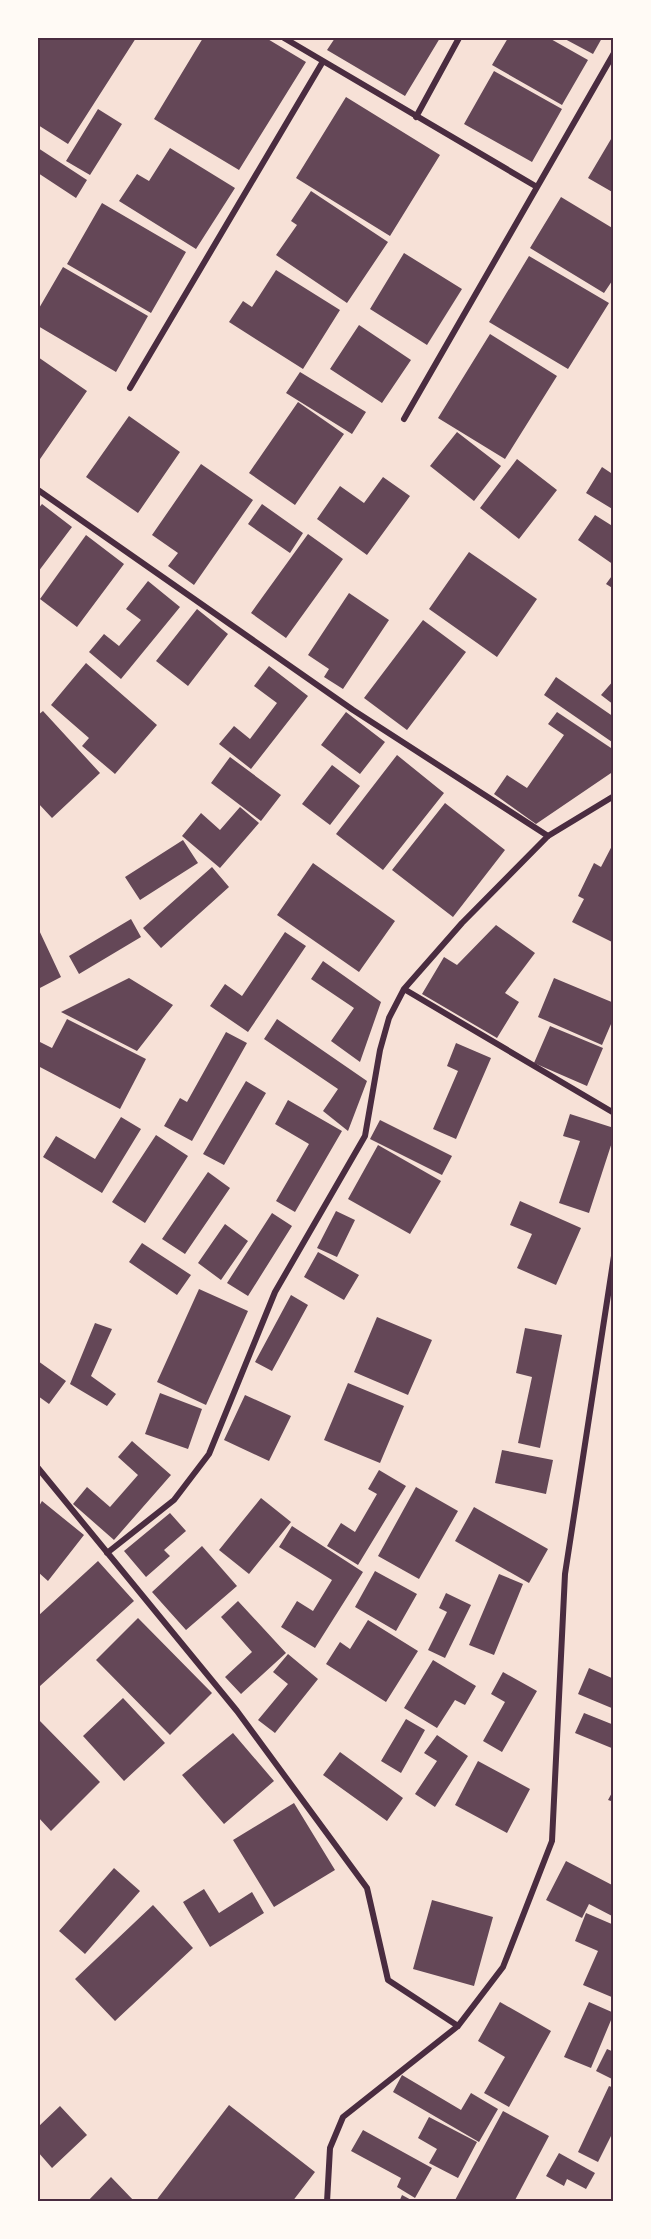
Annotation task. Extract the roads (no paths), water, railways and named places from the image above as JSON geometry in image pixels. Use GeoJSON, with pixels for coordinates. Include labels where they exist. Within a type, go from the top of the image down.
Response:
{"type":"FeatureCollection","features":[{"type":"Feature","properties":{"kind":"street"},"geometry":{"type":"LineString","coordinates":[[284,38],[322,63],[537,188]]}},
{"type":"Feature","properties":{"kind":"street"},"geometry":{"type":"LineString","coordinates":[[416,117],[459,38]]}},
{"type":"Feature","properties":{"kind":"street"},"geometry":{"type":"LineString","coordinates":[[404,419],[614,53]]}},
{"type":"Feature","properties":{"kind":"street"},"geometry":{"type":"LineString","coordinates":[[130,388],[322,63]]}},
{"type":"Feature","properties":{"kind":"street"},"geometry":{"type":"LineString","coordinates":[[38,490],[353,710],[548,836]]}},
{"type":"Feature","properties":{"kind":"street"},"geometry":{"type":"LineString","coordinates":[[107,1553],[174,1500],[209,1454],[275,1292],[365,1136],[380,1050],[389,1018],[404,989],[462,923],[548,836],[614,796]]}},
{"type":"Feature","properties":{"kind":"street"},"geometry":{"type":"LineString","coordinates":[[404,989],[614,1113]]}},
{"type":"Feature","properties":{"kind":"street"},"geometry":{"type":"LineString","coordinates":[[327,2202],[330,2148],[343,2117],[458,2026],[503,1967],[552,1841],[565,1574],[614,1256]]}},
{"type":"Feature","properties":{"kind":"street"},"geometry":{"type":"LineString","coordinates":[[38,1468],[237,1711],[367,1888],[388,1980],[458,2026]]}}]}
